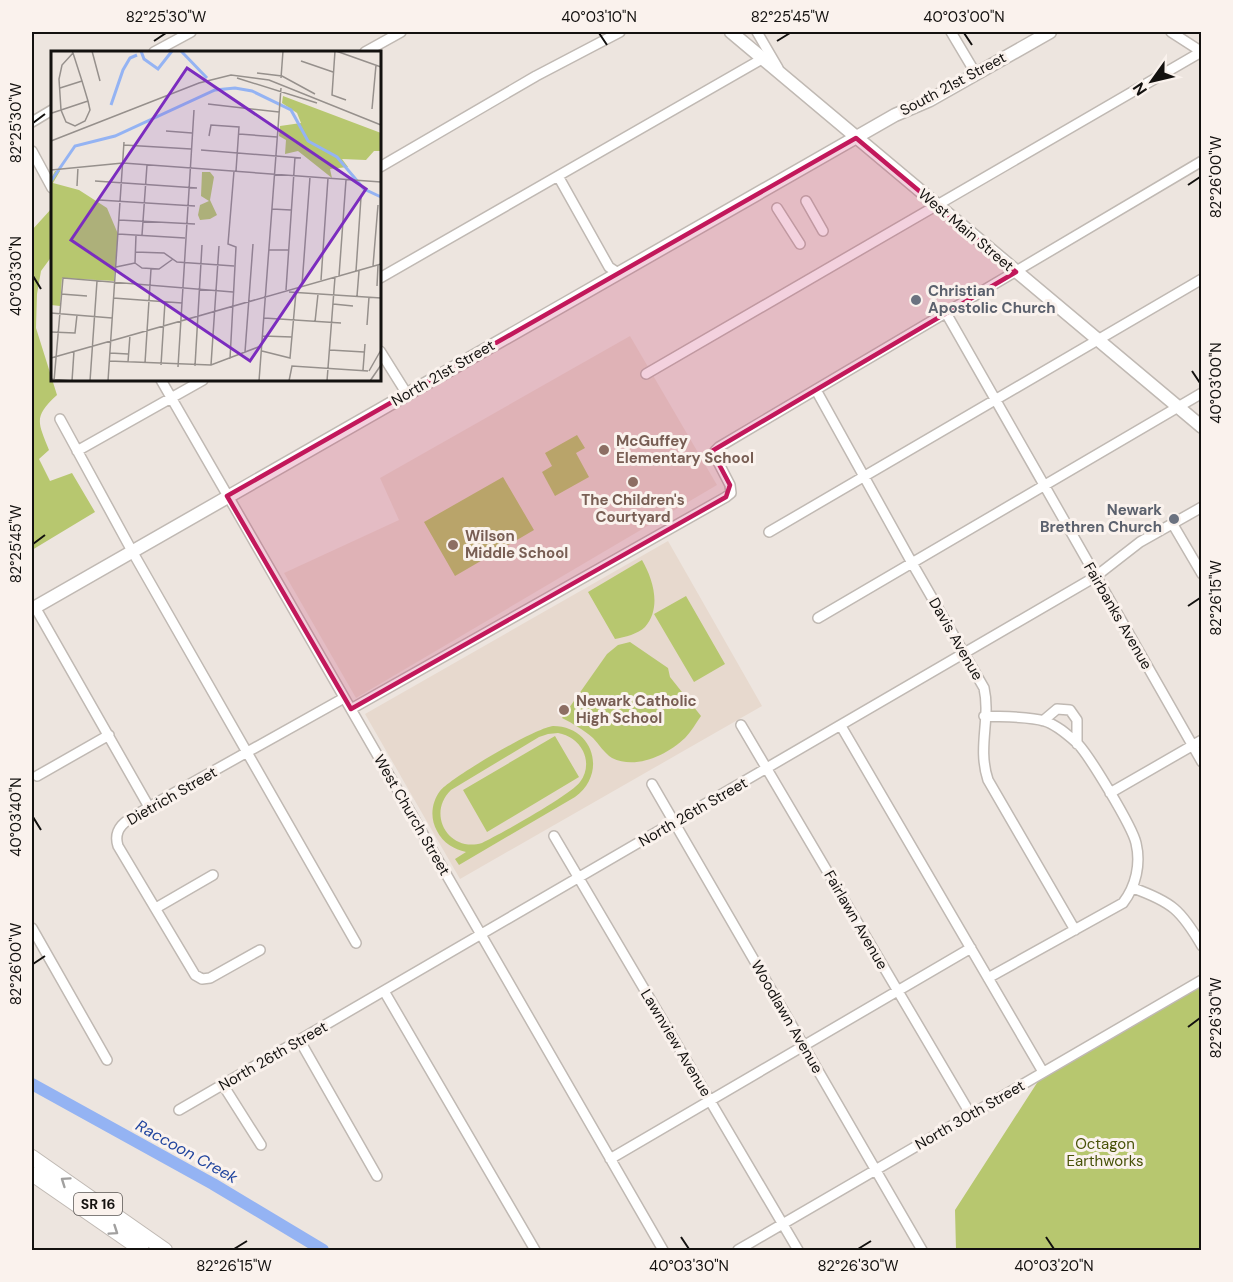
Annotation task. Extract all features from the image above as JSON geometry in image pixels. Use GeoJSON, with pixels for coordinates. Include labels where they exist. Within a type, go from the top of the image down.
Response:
{"type":"FeatureCollection","features":[{"type":"Feature","properties":{"kind":"highway","name":"SR 16"},"geometry":{"type":"LineString","coordinates":[[32,1157],[165,1251]]}},
{"type":"Feature","properties":{"kind":"highway","name":"SR 16"},"geometry":{"type":"LineString","coordinates":[[32,1174],[142,1251]]}},
{"type":"Feature","properties":{"kind":"main road","name":"West Main Street"},"geometry":{"type":"LineString","coordinates":[[731,32],[1202,427]]}},
{"type":"Feature","properties":{"kind":"main road","name":"South 21st Street"},"geometry":{"type":"LineString","coordinates":[[856,138],[895,115],[930,100],[1050,32]]}},
{"type":"Feature","properties":{"kind":"main road","name":"North 21st Street"},"geometry":{"type":"LineString","coordinates":[[34,608],[856,138]]}},
{"type":"Feature","properties":{"kind":"street"},"geometry":{"type":"LineString","coordinates":[[156,51],[190,32]]}},
{"type":"Feature","properties":{"kind":"street"},"geometry":{"type":"LineString","coordinates":[[367,51],[401,32]]}},
{"type":"Feature","properties":{"kind":"street"},"geometry":{"type":"LineString","coordinates":[[381,166],[536,76],[620,32]]}},
{"type":"Feature","properties":{"kind":"street"},"geometry":{"type":"LineString","coordinates":[[757,32],[784,77]]}},
{"type":"Feature","properties":{"kind":"street"},"geometry":{"type":"LineString","coordinates":[[951,32],[976,74]]}},
{"type":"Feature","properties":{"kind":"street"},"geometry":{"type":"LineString","coordinates":[[645,374],[1201,52],[1171,32]]}},
{"type":"Feature","properties":{"kind":"street"},"geometry":{"type":"LineString","coordinates":[[381,277],[762,59]]}},
{"type":"Feature","properties":{"kind":"street"},"geometry":{"type":"LineString","coordinates":[[32,122],[51,111]]}},
{"type":"Feature","properties":{"kind":"street"},"geometry":{"type":"LineString","coordinates":[[32,151],[51,186]]}},
{"type":"Feature","properties":{"kind":"street"},"geometry":{"type":"LineString","coordinates":[[351,709],[647,543],[731,493],[730,485],[714,456],[719,447],[1202,161]]}},
{"type":"Feature","properties":{"kind":"street"},"geometry":{"type":"LineString","coordinates":[[558,176],[609,267],[618,273]]}},
{"type":"Feature","properties":{"kind":"street"},"geometry":{"type":"LineString","coordinates":[[806,201],[823,231]]}},
{"type":"Feature","properties":{"kind":"street"},"geometry":{"type":"LineString","coordinates":[[777,208],[800,244]]}},
{"type":"Feature","properties":{"kind":"street"},"geometry":{"type":"LineString","coordinates":[[769,532],[1202,279]]}},
{"type":"Feature","properties":{"kind":"street","name":"Fairbanks Avenue"},"geometry":{"type":"LineString","coordinates":[[946,313],[1202,762]]}},
{"type":"Feature","properties":{"kind":"street"},"geometry":{"type":"LineString","coordinates":[[381,353],[406,394]]}},
{"type":"Feature","properties":{"kind":"street","name":"West Church Street"},"geometry":{"type":"LineString","coordinates":[[162,381],[663,1251]]}},
{"type":"Feature","properties":{"kind":"street"},"geometry":{"type":"LineString","coordinates":[[78,451],[201,381]]}},
{"type":"Feature","properties":{"kind":"street","name":"Davis Avenue"},"geometry":{"type":"LineString","coordinates":[[816,390],[984,688],[986,698],[982,753],[988,780],[1075,930]]}},
{"type":"Feature","properties":{"kind":"street"},"geometry":{"type":"LineString","coordinates":[[818,618],[1202,393]]}},
{"type":"Feature","properties":{"kind":"street"},"geometry":{"type":"LineString","coordinates":[[60,419],[132,551],[356,943]]}},
{"type":"Feature","properties":{"kind":"street","name":"North 26th Street"},"geometry":{"type":"LineString","coordinates":[[179,1110],[1095,577],[1140,542],[1202,507]]}},
{"type":"Feature","properties":{"kind":"street"},"geometry":{"type":"LineString","coordinates":[[1172,523],[1202,574]]}},
{"type":"Feature","properties":{"kind":"street"},"geometry":{"type":"LineString","coordinates":[[34,608],[149,807]]}},
{"type":"Feature","properties":{"kind":"street","name":"Dietrich Street"},"geometry":{"type":"LineString","coordinates":[[260,950],[210,978],[200,978],[192,971],[122,852],[116,838],[118,827],[149,807],[344,698]]}},
{"type":"Feature","properties":{"kind":"street"},"geometry":{"type":"LineString","coordinates":[[1044,720],[1057,709],[1070,710],[1077,720],[1077,744]]}},
{"type":"Feature","properties":{"kind":"street"},"geometry":{"type":"LineString","coordinates":[[984,716],[1044,720],[1077,744],[1110,793],[1136,840],[1138,854],[1133,888],[1123,903],[988,978]]}},
{"type":"Feature","properties":{"kind":"street","name":"Fairlawn Avenue"},"geometry":{"type":"LineString","coordinates":[[741,725],[970,1115]]}},
{"type":"Feature","properties":{"kind":"street"},"geometry":{"type":"LineString","coordinates":[[841,726],[1043,1072]]}},
{"type":"Feature","properties":{"kind":"street"},"geometry":{"type":"LineString","coordinates":[[37,776],[109,735]]}},
{"type":"Feature","properties":{"kind":"street"},"geometry":{"type":"LineString","coordinates":[[1110,793],[1202,740]]}},
{"type":"Feature","properties":{"kind":"street","name":"Woodlawn Avenue"},"geometry":{"type":"LineString","coordinates":[[652,784],[922,1251]]}},
{"type":"Feature","properties":{"kind":"street","name":"Lawnview Avenue"},"geometry":{"type":"LineString","coordinates":[[554,837],[798,1251]]}},
{"type":"Feature","properties":{"kind":"street"},"geometry":{"type":"LineString","coordinates":[[156,908],[213,875]]}},
{"type":"Feature","properties":{"kind":"street"},"geometry":{"type":"LineString","coordinates":[[1133,888],[1156,896],[1174,907],[1190,925],[1202,946]]}},
{"type":"Feature","properties":{"kind":"street"},"geometry":{"type":"LineString","coordinates":[[32,928],[107,1060]]}},
{"type":"Feature","properties":{"kind":"street"},"geometry":{"type":"LineString","coordinates":[[610,1159],[971,948]]}},
{"type":"Feature","properties":{"kind":"street","name":"North 30th Street"},"geometry":{"type":"LineString","coordinates":[[738,1251],[1202,980]]}},
{"type":"Feature","properties":{"kind":"street"},"geometry":{"type":"LineString","coordinates":[[384,991],[535,1251]]}},
{"type":"Feature","properties":{"kind":"street"},"geometry":{"type":"LineString","coordinates":[[300,1041],[377,1176]]}},
{"type":"Feature","properties":{"kind":"street"},"geometry":{"type":"LineString","coordinates":[[223,1085],[261,1145]]}},
{"type":"Feature","properties":{"kind":"highlighted area"},"geometry":{"type":"Polygon","coordinates":[[[856,138],[1016,272],[712,451],[730,485],[726,497],[351,709],[227,496],[856,138]]]}},
{"type":"Feature","properties":{"kind":"shaded area"},"geometry":{"type":"Polygon","coordinates":[[[630,336],[717,485],[356,698],[284,573],[399,520],[380,478],[630,336]]]}},
{"type":"Feature","properties":{"kind":"shaded area","name":"Newark Catholic High School"},"geometry":{"type":"Polygon","coordinates":[[[668,541],[762,706],[460,879],[365,714],[668,541]]]}},
{"type":"Feature","properties":{"kind":"green space"},"geometry":{"type":"Polygon","coordinates":[[[51,209],[51,257],[41,271],[37,294],[36,328],[57,395],[41,415],[40,426],[49,450],[39,459],[50,481],[72,473],[95,512],[32,550],[32,230],[51,209]]]}},
{"type":"Feature","properties":{"kind":"green space"},"geometry":{"type":"Polygon","coordinates":[[[577,435],[585,448],[576,453],[589,477],[555,496],[542,472],[552,466],[545,453],[577,435]]]}},
{"type":"Feature","properties":{"kind":"green space"},"geometry":{"type":"Polygon","coordinates":[[[503,477],[534,530],[455,576],[424,522],[503,477]]]}},
{"type":"Feature","properties":{"kind":"green space"},"geometry":{"type":"Polygon","coordinates":[[[642,560],[650,576],[654,594],[653,611],[645,627],[631,635],[615,639],[588,592],[642,560]]]}},
{"type":"Feature","properties":{"kind":"green space"},"geometry":{"type":"Polygon","coordinates":[[[686,596],[725,664],[694,682],[654,614],[686,596]]]}},
{"type":"Feature","properties":{"kind":"green space"},"geometry":{"type":"Polygon","coordinates":[[[630,642],[668,668],[670,677],[701,716],[685,738],[669,750],[651,759],[631,762],[612,758],[589,735],[562,718],[607,654],[618,645],[630,642]]]}},
{"type":"Feature","properties":{"kind":"green space"},"geometry":{"type":"Polygon","coordinates":[[[553,726],[567,728],[586,742],[593,764],[591,776],[585,787],[575,797],[459,865],[455,859],[466,852],[446,842],[439,835],[433,821],[432,811],[440,791],[475,765],[553,726]],[[548,734],[539,737],[451,790],[444,800],[441,820],[451,837],[470,845],[482,843],[574,788],[584,775],[586,759],[579,744],[562,734],[548,734]]]}},
{"type":"Feature","properties":{"kind":"green space"},"geometry":{"type":"Polygon","coordinates":[[[555,736],[579,777],[487,832],[463,790],[555,736]]]}},
{"type":"Feature","properties":{"kind":"green space","name":"Octagon Earthworks"},"geometry":{"type":"Polygon","coordinates":[[[1201,983],[1201,1250],[956,1250],[955,1210],[1044,1072],[1201,983]]]}},
{"type":"Feature","properties":{"kind":"waterway","name":"Raccoon Creek"},"geometry":{"type":"LineString","coordinates":[[32,1084],[213,1184],[323,1250]]}},
{"type":"Feature","properties":{"kind":"place","name":"Christian Apostolic Church"},"geometry":{"type":"Point","coordinates":[916,300]}},
{"type":"Feature","properties":{"kind":"place","name":"McGuffey Elementary School"},"geometry":{"type":"Point","coordinates":[604,450]}},
{"type":"Feature","properties":{"kind":"place","name":"The Children's Courtyard"},"geometry":{"type":"Point","coordinates":[633,482]}},
{"type":"Feature","properties":{"kind":"place","name":"Newark Brethren Church"},"geometry":{"type":"Point","coordinates":[1174,519]}},
{"type":"Feature","properties":{"kind":"place","name":"Wilson Middle School"},"geometry":{"type":"Point","coordinates":[453,545]}},
{"type":"Feature","properties":{"kind":"place","name":"Newark Catholic High School"},"geometry":{"type":"Point","coordinates":[564,710]}}]}
